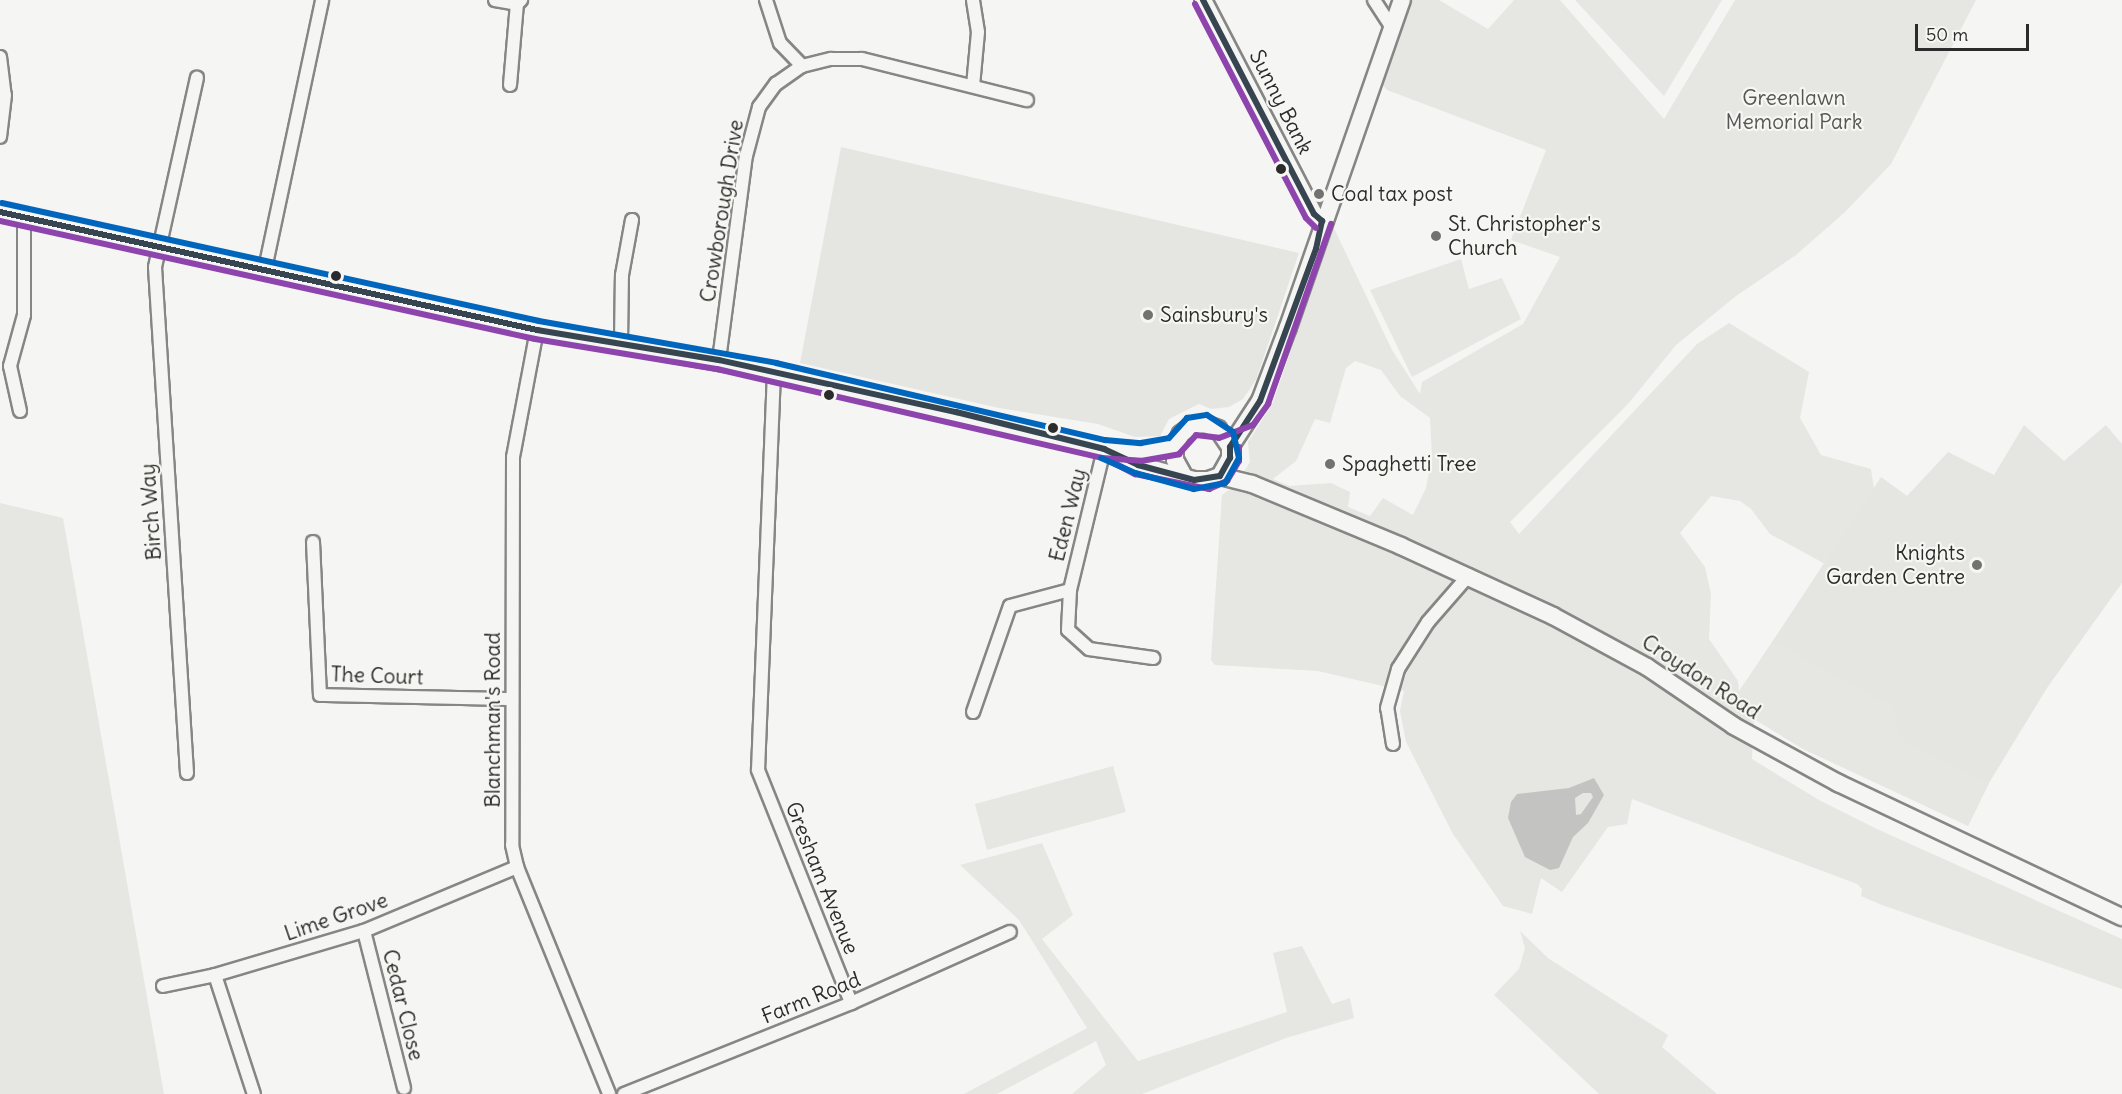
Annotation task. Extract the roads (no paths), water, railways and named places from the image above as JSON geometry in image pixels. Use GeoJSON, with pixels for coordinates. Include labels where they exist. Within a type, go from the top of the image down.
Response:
{"type":"FeatureCollection","features":[{"type":"Feature","properties":{"kind":"main road","name":"Sunny Bank"},"geometry":{"type":"LineString","coordinates":[[1203,0],[1314,214],[1322,221]]}},
{"type":"Feature","properties":{"kind":"main road"},"geometry":{"type":"LineString","coordinates":[[1104,449],[1138,465],[1184,476],[1208,480],[1220,476],[1246,420],[1260,401],[1288,327],[1322,221],[1331,212],[1341,168],[1402,0]]}},
{"type":"Feature","properties":{"kind":"main road"},"geometry":{"type":"LineString","coordinates":[[0,212],[537,330],[719,360],[1104,449],[1142,452],[1175,446]]}},
{"type":"Feature","properties":{"kind":"main road"},"geometry":{"type":"LineString","coordinates":[[1184,476],[1175,459],[1175,446],[1181,434],[1192,426],[1205,424],[1218,429],[1246,420]]}},
{"type":"Feature","properties":{"kind":"main road"},"geometry":{"type":"LineString","coordinates":[[1218,429],[1230,452]]}},
{"type":"Feature","properties":{"kind":"main road","name":"Croydon Road"},"geometry":{"type":"LineString","coordinates":[[1230,452],[1252,484]]}},
{"type":"Feature","properties":{"kind":"main road","name":"Croydon Road"},"geometry":{"type":"LineString","coordinates":[[1220,476],[1252,484],[1469,575],[1647,667],[1734,726],[1838,783],[2122,917]]}},
{"type":"Feature","properties":{"kind":"street"},"geometry":{"type":"LineString","coordinates":[[265,270],[322,0]]}},
{"type":"Feature","properties":{"kind":"street"},"geometry":{"type":"LineString","coordinates":[[495,0],[519,2],[510,85]]}},
{"type":"Feature","properties":{"kind":"street"},"geometry":{"type":"LineString","coordinates":[[766,0],[780,43],[802,66]]}},
{"type":"Feature","properties":{"kind":"street"},"geometry":{"type":"LineString","coordinates":[[973,0],[978,32],[973,86]]}},
{"type":"Feature","properties":{"kind":"street"},"geometry":{"type":"LineString","coordinates":[[1374,0],[1392,28]]}},
{"type":"Feature","properties":{"kind":"street"},"geometry":{"type":"LineString","coordinates":[[0,57],[5,95],[0,137]]}},
{"type":"Feature","properties":{"kind":"street","name":"Crowborough Drive"},"geometry":{"type":"LineString","coordinates":[[719,360],[746,156],[759,107],[776,84],[802,66],[831,59],[862,59],[1027,100]]}},
{"type":"Feature","properties":{"kind":"street","name":"Birch Way"},"geometry":{"type":"LineString","coordinates":[[187,773],[155,267],[197,78]]}},
{"type":"Feature","properties":{"kind":"street"},"geometry":{"type":"LineString","coordinates":[[20,411],[10,366],[24,315],[24,217]]}},
{"type":"Feature","properties":{"kind":"street"},"geometry":{"type":"LineString","coordinates":[[621,343],[622,275],[632,220]]}},
{"type":"Feature","properties":{"kind":"street","name":"Blanchman's Road"},"geometry":{"type":"LineString","coordinates":[[537,330],[513,457],[512,845],[517,867],[609,1094]]}},
{"type":"Feature","properties":{"kind":"street","name":"Gresham Avenue"},"geometry":{"type":"LineString","coordinates":[[774,372],[758,770],[851,1003]]}},
{"type":"Feature","properties":{"kind":"street","name":"Eden Way"},"geometry":{"type":"LineString","coordinates":[[1104,449],[1070,590],[1068,630],[1089,649],[1153,658]]}},
{"type":"Feature","properties":{"kind":"street","name":"The Court"},"geometry":{"type":"LineString","coordinates":[[313,542],[320,695],[512,699]]}},
{"type":"Feature","properties":{"kind":"street"},"geometry":{"type":"LineString","coordinates":[[1393,744],[1387,708],[1398,669],[1428,621],[1469,575]]}},
{"type":"Feature","properties":{"kind":"street","name":"Eden Way"},"geometry":{"type":"LineString","coordinates":[[973,712],[1010,606],[1070,590]]}},
{"type":"Feature","properties":{"kind":"street","name":"Lime Grove"},"geometry":{"type":"LineString","coordinates":[[163,986],[214,975],[364,931],[517,867]]}},
{"type":"Feature","properties":{"kind":"street","name":"Cedar Close"},"geometry":{"type":"LineString","coordinates":[[364,931],[404,1088]]}},
{"type":"Feature","properties":{"kind":"street","name":"Farm Road"},"geometry":{"type":"LineString","coordinates":[[624,1094],[851,1003],[1010,932]]}},
{"type":"Feature","properties":{"kind":"street"},"geometry":{"type":"LineString","coordinates":[[214,975],[254,1094]]}},
{"type":"Feature","properties":{"kind":"place","name":"Coal tax post"},"geometry":{"type":"Point","coordinates":[1319,194]}},
{"type":"Feature","properties":{"kind":"place","name":"St. Christopher's Church"},"geometry":{"type":"Point","coordinates":[1436,236]}},
{"type":"Feature","properties":{"kind":"place","name":"Sainsbury's"},"geometry":{"type":"Point","coordinates":[1148,315]}},
{"type":"Feature","properties":{"kind":"place","name":"Spaghetti Tree"},"geometry":{"type":"Point","coordinates":[1330,464]}},
{"type":"Feature","properties":{"kind":"place","name":"Knights Garden Centre"},"geometry":{"type":"Point","coordinates":[1977,565]}},
{"type":"Feature","properties":{"kind":"park label","name":"Greenlawn Memorial Park"},"geometry":{"type":"Point","coordinates":[1794,110]}}]}
